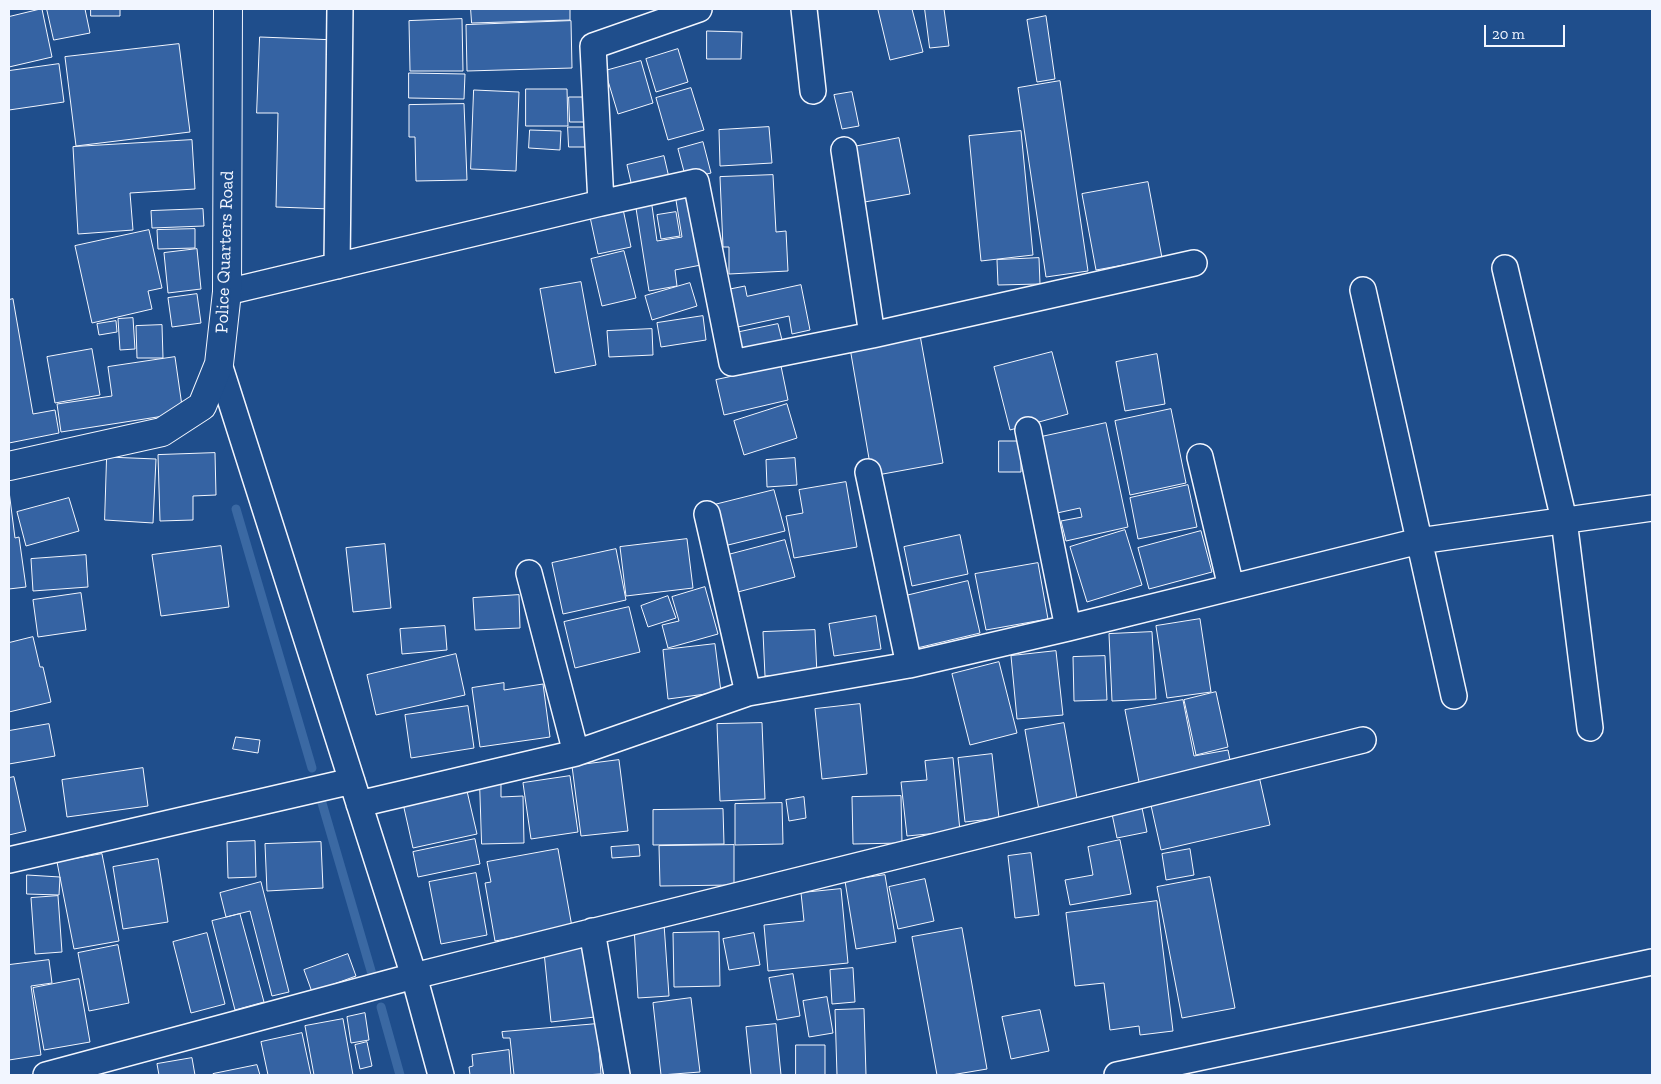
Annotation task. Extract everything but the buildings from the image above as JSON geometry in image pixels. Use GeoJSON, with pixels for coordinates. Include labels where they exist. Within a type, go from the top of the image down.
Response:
{"type":"FeatureCollection","features":[{"type":"Feature","properties":{"kind":"street","name":"Police Quarters Road"},"geometry":{"type":"LineString","coordinates":[[9,466],[162,432],[202,406],[220,364],[227,292],[228,9]]}},
{"type":"Feature","properties":{"kind":"street"},"geometry":{"type":"LineString","coordinates":[[337,266],[340,9]]}},
{"type":"Feature","properties":{"kind":"street"},"geometry":{"type":"LineString","coordinates":[[601,203],[593,46],[698,9]]}},
{"type":"Feature","properties":{"kind":"street"},"geometry":{"type":"LineString","coordinates":[[804,9],[813,91]]}},
{"type":"Feature","properties":{"kind":"street"},"geometry":{"type":"LineString","coordinates":[[844,150],[872,335]]}},
{"type":"Feature","properties":{"kind":"street"},"geometry":{"type":"LineString","coordinates":[[227,292],[696,182],[732,363],[872,335],[1194,263]]}},
{"type":"Feature","properties":{"kind":"street"},"geometry":{"type":"LineString","coordinates":[[1505,268],[1564,520],[1590,728]]}},
{"type":"Feature","properties":{"kind":"street"},"geometry":{"type":"LineString","coordinates":[[1364,290],[1454,696]]}},
{"type":"Feature","properties":{"kind":"street"},"geometry":{"type":"LineString","coordinates":[[220,364],[414,976],[441,1075]]}},
{"type":"Feature","properties":{"kind":"street"},"geometry":{"type":"LineString","coordinates":[[1028,430],[1068,628]]}},
{"type":"Feature","properties":{"kind":"street"},"geometry":{"type":"LineString","coordinates":[[1200,457],[1231,587]]}},
{"type":"Feature","properties":{"kind":"street"},"geometry":{"type":"LineString","coordinates":[[868,472],[909,665]]}},
{"type":"Feature","properties":{"kind":"street"},"geometry":{"type":"LineString","coordinates":[[9,860],[576,753],[748,693],[909,665],[1068,628],[1419,541],[1652,508]]}},
{"type":"Feature","properties":{"kind":"street"},"geometry":{"type":"LineString","coordinates":[[707,514],[748,693]]}},
{"type":"Feature","properties":{"kind":"street"},"geometry":{"type":"LineString","coordinates":[[530,573],[576,753]]}},
{"type":"Feature","properties":{"kind":"street"},"geometry":{"type":"LineString","coordinates":[[46,1075],[414,976],[1364,740]]}},
{"type":"Feature","properties":{"kind":"street"},"geometry":{"type":"LineString","coordinates":[[592,931],[617,1075]]}},
{"type":"Feature","properties":{"kind":"street"},"geometry":{"type":"LineString","coordinates":[[1117,1075],[1652,962]]}},
{"type":"Feature","properties":{"kind":"waterway"},"geometry":{"type":"LineString","coordinates":[[236,509],[312,768]]}},
{"type":"Feature","properties":{"kind":"waterway"},"geometry":{"type":"LineString","coordinates":[[322,803],[372,974]]}},
{"type":"Feature","properties":{"kind":"waterway"},"geometry":{"type":"LineString","coordinates":[[381,1007],[400,1075]]}}]}
